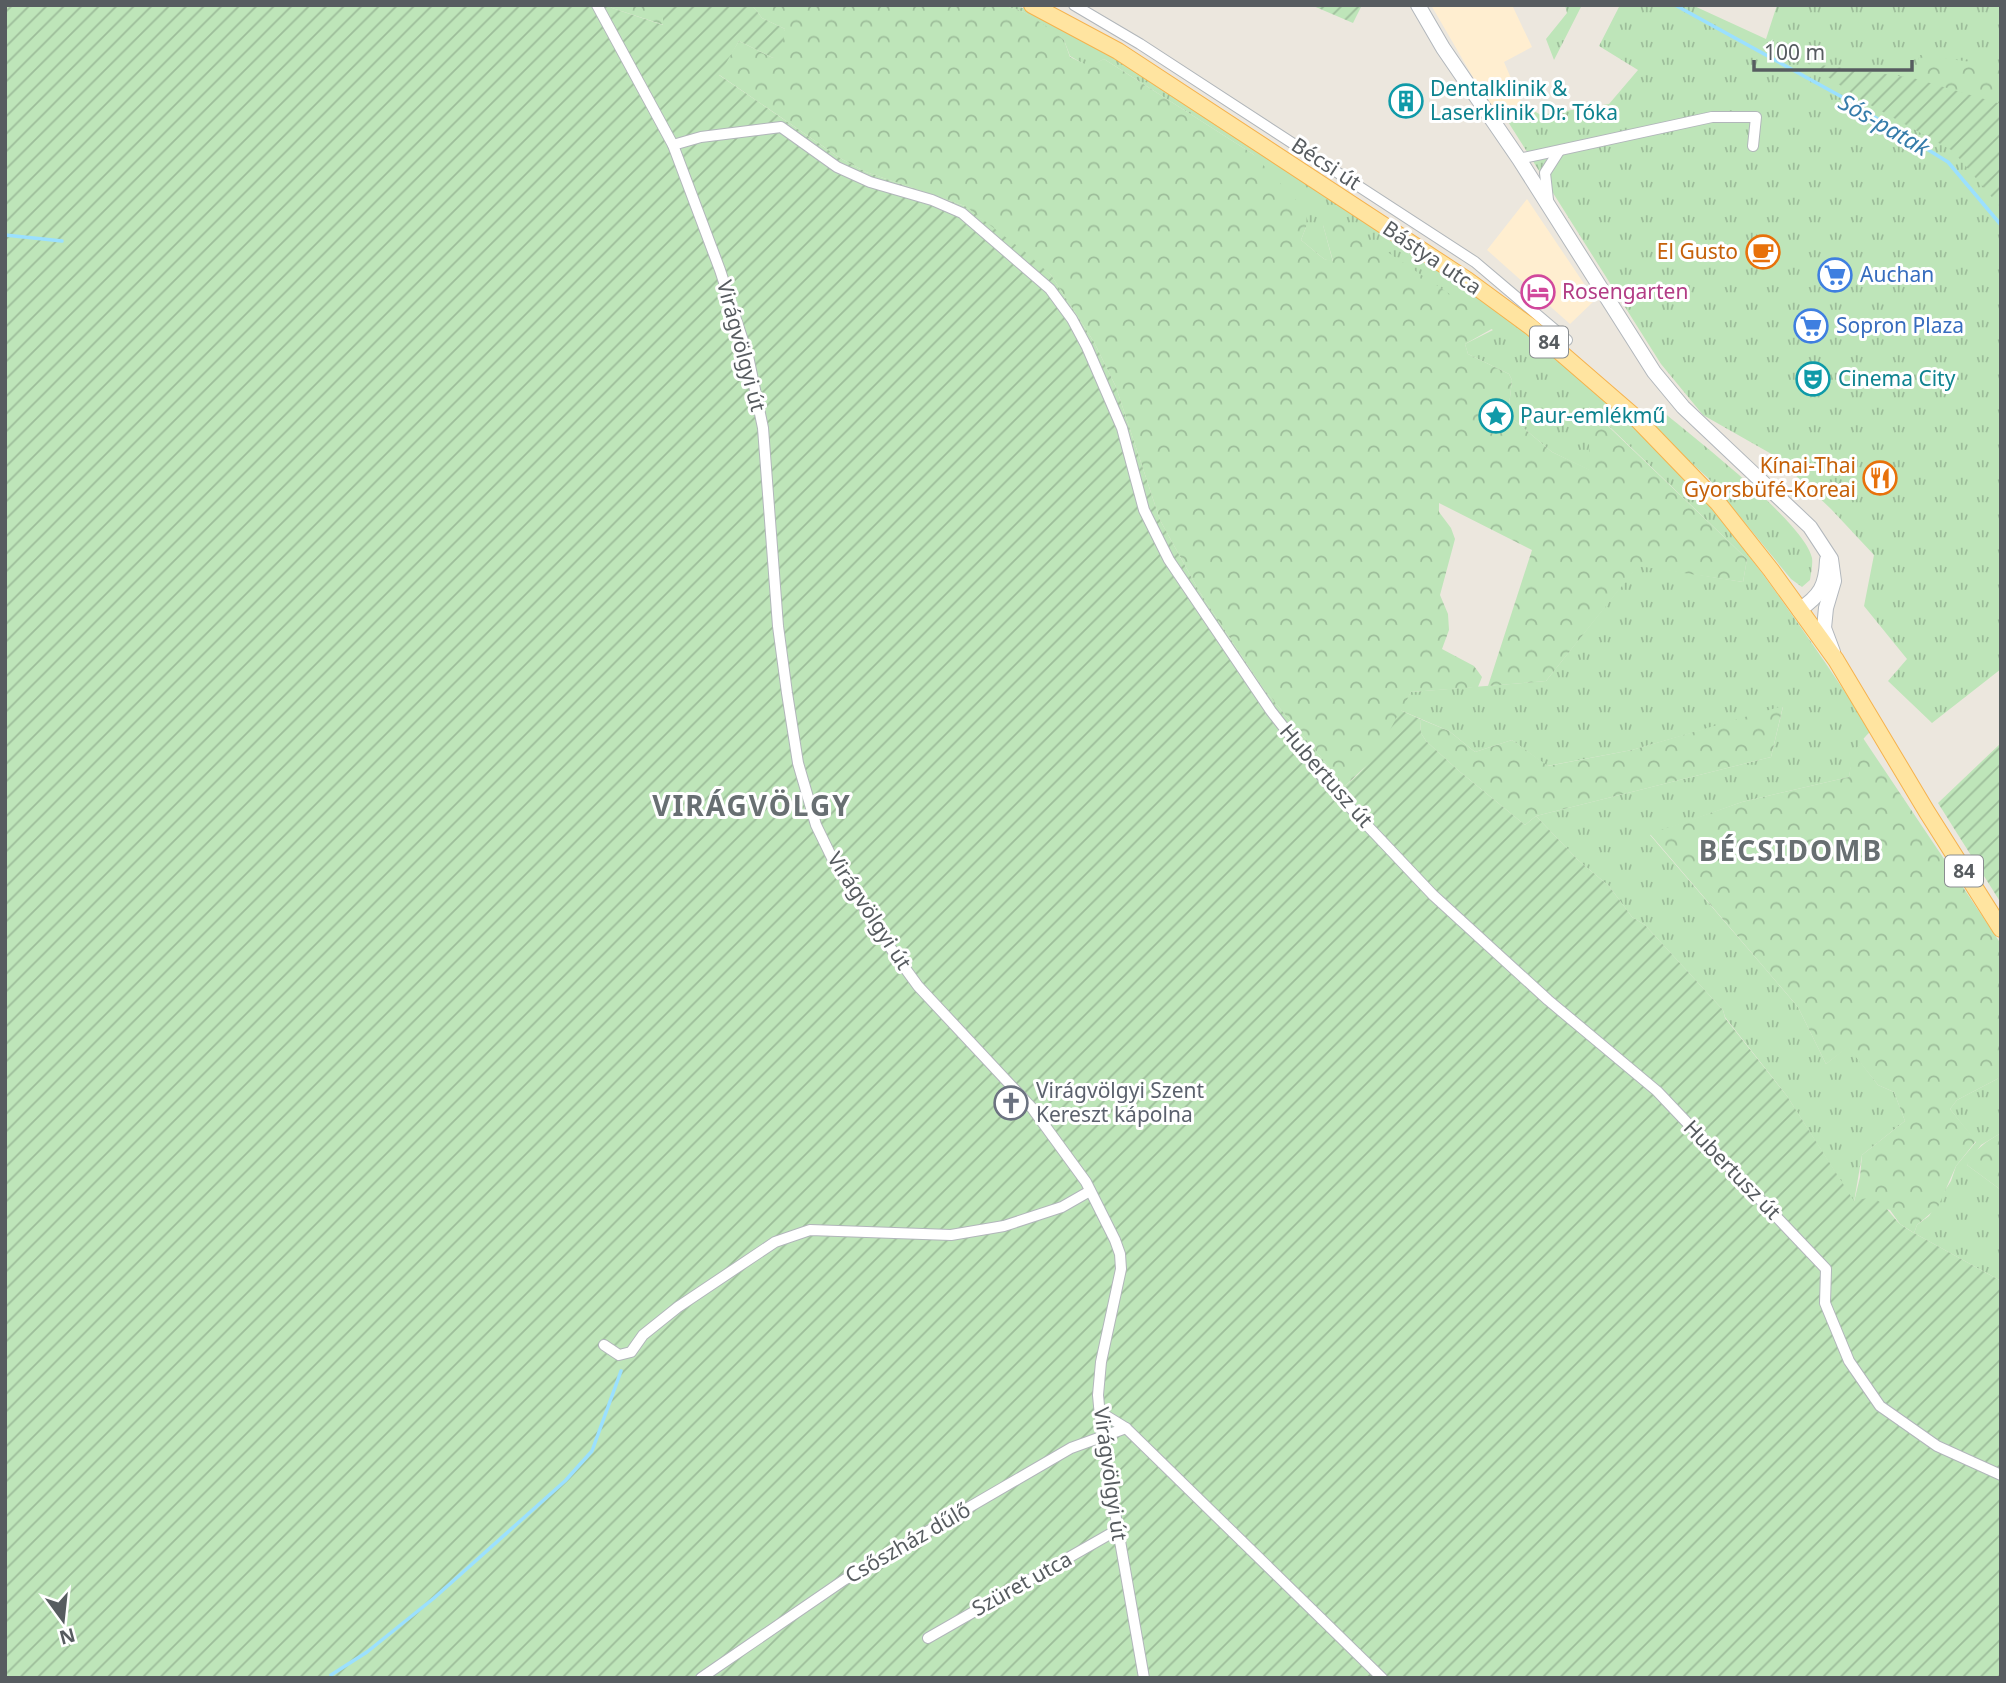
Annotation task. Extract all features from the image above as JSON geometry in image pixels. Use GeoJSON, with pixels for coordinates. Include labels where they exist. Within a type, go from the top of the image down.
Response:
{"type":"FeatureCollection","features":[{"type":"Feature","properties":{"kind":"main road","name":"Bástya utca"},"geometry":{"type":"LineString","coordinates":[[1032,5],[1118,51],[1466,280],[1531,327],[1590,376],[1673,454],[1718,503],[1777,579]]}},
{"type":"Feature","properties":{"kind":"main road","name":"84"},"geometry":{"type":"LineString","coordinates":[[1777,579],[1836,660],[1927,813],[2001,929]]}},
{"type":"Feature","properties":{"kind":"street","name":"Virágvölgyi út"},"geometry":{"type":"LineString","coordinates":[[597,5],[673,145],[720,270],[748,356],[763,428],[780,648],[798,763],[816,825],[833,860],[918,986],[1032,1108],[1086,1182],[1120,1254],[1121,1269],[1101,1362],[1098,1395],[1102,1438],[1144,1678]]}},
{"type":"Feature","properties":{"kind":"street","name":"Bécsi út"},"geometry":{"type":"LineString","coordinates":[[1074,5],[1152,52],[1475,262],[1567,340]]}},
{"type":"Feature","properties":{"kind":"street"},"geometry":{"type":"LineString","coordinates":[[1418,5],[1443,48],[1520,159],[1665,388],[1810,527],[1833,564],[1834,581],[1826,592],[1799,610]]}},
{"type":"Feature","properties":{"kind":"street"},"geometry":{"type":"LineString","coordinates":[[1520,159],[1712,117],[1756,117],[1753,146]]}},
{"type":"Feature","properties":{"kind":"street","name":"Hubertusz út"},"geometry":{"type":"LineString","coordinates":[[673,145],[701,137],[781,127],[836,167],[870,182],[932,200],[962,213],[1050,289],[1072,318],[1087,347],[1122,428],[1144,510],[1170,561],[1270,711],[1328,784],[1433,895],[1548,1000],[1657,1091],[1826,1269],[1825,1303],[1849,1361],[1880,1406],[1937,1446],[2001,1475]]}},
{"type":"Feature","properties":{"kind":"street"},"geometry":{"type":"LineString","coordinates":[[1550,208],[1545,173],[1559,151]]}},
{"type":"Feature","properties":{"kind":"street"},"geometry":{"type":"LineString","coordinates":[[1777,579],[1796,594],[1826,592]]}},
{"type":"Feature","properties":{"kind":"street"},"geometry":{"type":"LineString","coordinates":[[1826,592],[1824,628],[1836,660]]}},
{"type":"Feature","properties":{"kind":"street"},"geometry":{"type":"LineString","coordinates":[[604,1345],[619,1355],[631,1352],[643,1335],[678,1307],[775,1242],[810,1230],[951,1235],[1004,1226],[1062,1207],[1090,1191]]}},
{"type":"Feature","properties":{"kind":"street"},"geometry":{"type":"LineString","coordinates":[[1100,1412],[1126,1428],[1382,1678]]}},
{"type":"Feature","properties":{"kind":"street","name":"Csőszház dűlő"},"geometry":{"type":"LineString","coordinates":[[701,1678],[844,1580],[1071,1448],[1126,1428]]}},
{"type":"Feature","properties":{"kind":"street","name":"Szüret utca"},"geometry":{"type":"LineString","coordinates":[[928,1637],[1117,1530]]}},
{"type":"Feature","properties":{"kind":"shaded area"},"geometry":{"type":"Polygon","coordinates":[[[1431,5],[1512,5],[1532,47],[1504,62],[1522,104],[1499,122],[1431,5]]]}},
{"type":"Feature","properties":{"kind":"shaded area"},"geometry":{"type":"Polygon","coordinates":[[[1527,199],[1595,300],[1570,324],[1487,250],[1527,199]]]}},
{"type":"Feature","properties":{"kind":"green space"},"geometry":{"type":"Polygon","coordinates":[[[5,5],[611,5],[612,8],[663,25],[663,5],[752,5],[762,18],[785,29],[781,54],[773,58],[739,41],[719,75],[840,158],[866,172],[965,206],[1051,275],[1094,342],[1116,387],[1160,520],[1199,591],[1262,687],[1345,786],[1377,751],[1400,710],[1420,719],[1421,733],[1426,741],[1525,825],[1536,816],[1578,860],[1609,886],[1632,917],[1645,925],[1723,1010],[1725,1018],[1787,1096],[1854,1201],[1870,1198],[1876,1200],[1900,1224],[2001,1281],[2001,1678],[5,1678],[5,5]]]}},
{"type":"Feature","properties":{"kind":"green space"},"geometry":{"type":"Polygon","coordinates":[[[611,5],[663,5],[664,25],[612,8],[611,5]]]}},
{"type":"Feature","properties":{"kind":"green space"},"geometry":{"type":"Polygon","coordinates":[[[752,5],[1003,5],[1024,12],[1064,40],[1070,57],[1089,66],[1104,59],[1253,154],[1307,212],[1306,227],[1301,240],[1324,259],[1333,261],[1323,225],[1331,220],[1340,220],[1497,326],[1465,344],[1468,354],[1509,374],[1512,380],[1508,415],[1552,452],[1590,470],[1588,407],[1747,559],[1743,582],[1638,566],[1546,681],[1488,686],[1532,550],[1439,503],[1439,512],[1451,528],[1455,539],[1440,595],[1448,614],[1449,630],[1442,649],[1474,666],[1482,677],[1478,687],[1411,692],[1385,742],[1371,761],[1345,786],[1262,687],[1199,591],[1160,520],[1116,387],[1094,342],[1051,275],[965,206],[866,172],[840,158],[718,74],[739,41],[773,58],[785,29],[762,18],[752,5]]]}},
{"type":"Feature","properties":{"kind":"green space"},"geometry":{"type":"Polygon","coordinates":[[[1003,5],[1024,8],[1044,16],[1144,75],[1439,269],[1552,353],[1605,398],[1686,479],[1743,548],[1796,620],[1871,731],[1856,752],[1849,777],[1742,802],[1650,835],[1798,1007],[1826,1064],[1848,1046],[1878,1085],[1894,1092],[1905,1121],[1862,1155],[1854,1202],[1787,1096],[1725,1017],[1723,1010],[1645,925],[1632,917],[1609,886],[1578,860],[1536,816],[1771,757],[1783,707],[1632,750],[1547,766],[1512,740],[1475,752],[1449,731],[1400,710],[1411,692],[1546,681],[1638,565],[1743,582],[1747,559],[1589,407],[1591,471],[1552,452],[1508,415],[1512,380],[1509,374],[1468,354],[1465,344],[1493,330],[1323,225],[1333,262],[1324,259],[1301,240],[1306,227],[1253,154],[1104,59],[1089,67],[1070,56],[1064,40],[1024,12],[1003,5]]]}},
{"type":"Feature","properties":{"kind":"green space"},"geometry":{"type":"Polygon","coordinates":[[[1311,5],[1362,5],[1353,23],[1311,5]]]}},
{"type":"Feature","properties":{"kind":"green space"},"geometry":{"type":"Polygon","coordinates":[[[1565,5],[1582,5],[1554,60],[1546,39],[1567,13],[1565,5]]]}},
{"type":"Feature","properties":{"kind":"green space"},"geometry":{"type":"Polygon","coordinates":[[[1620,5],[1692,5],[1766,39],[1777,5],[2001,5],[2001,669],[1932,723],[1888,681],[1907,659],[1864,606],[1874,555],[1831,509],[1775,456],[1703,415],[1661,364],[1505,117],[1522,104],[1541,115],[1609,104],[1638,70],[1599,46],[1620,5]]]}},
{"type":"Feature","properties":{"kind":"green space"},"geometry":{"type":"Polygon","coordinates":[[[1920,55],[2001,66],[2001,104],[1913,78],[1920,55]]]}},
{"type":"Feature","properties":{"kind":"green space"},"geometry":{"type":"Polygon","coordinates":[[[1807,63],[1913,78],[2001,104],[2001,208],[1953,151],[1865,102],[1807,63]]]}},
{"type":"Feature","properties":{"kind":"green space"},"geometry":{"type":"Polygon","coordinates":[[[1662,411],[1746,481],[1790,524],[1805,543],[1812,558],[1810,580],[1802,587],[1791,579],[1709,479],[1650,425],[1662,411]]]}},
{"type":"Feature","properties":{"kind":"green space"},"geometry":{"type":"Polygon","coordinates":[[[1783,706],[1771,757],[1536,816],[1525,825],[1426,741],[1421,733],[1420,719],[1449,731],[1475,752],[1512,740],[1548,766],[1632,750],[1783,706]]]}},
{"type":"Feature","properties":{"kind":"green space"},"geometry":{"type":"Polygon","coordinates":[[[1863,738],[2001,944],[2001,1077],[1957,1100],[1950,1109],[1976,1141],[1956,1166],[1938,1207],[1917,1225],[1914,1233],[1900,1224],[1890,1210],[1854,1202],[1862,1155],[1905,1121],[1894,1092],[1878,1085],[1848,1047],[1826,1064],[1798,1007],[1650,834],[1742,802],[1849,777],[1852,756],[1863,738]]]}},
{"type":"Feature","properties":{"kind":"green space"},"geometry":{"type":"Polygon","coordinates":[[[2001,743],[2001,903],[1938,803],[2001,743]]]}},
{"type":"Feature","properties":{"kind":"green space"},"geometry":{"type":"Polygon","coordinates":[[[2001,1077],[2001,1133],[1981,1145],[1967,1165],[2001,1190],[2001,1281],[1914,1233],[1917,1225],[1929,1216],[1951,1181],[1956,1166],[1976,1142],[1950,1109],[1957,1100],[2001,1077]]]}},
{"type":"Feature","properties":{"kind":"green space"},"geometry":{"type":"Polygon","coordinates":[[[2001,1133],[2001,1190],[1967,1165],[1977,1150],[2001,1133]]]}},
{"type":"Feature","properties":{"kind":"waterway","name":"Sós-patak"},"geometry":{"type":"LineString","coordinates":[[1675,5],[1842,97],[1948,162],[2001,225]]}},
{"type":"Feature","properties":{"kind":"waterway"},"geometry":{"type":"LineString","coordinates":[[5,235],[62,241]]}},
{"type":"Feature","properties":{"kind":"waterway"},"geometry":{"type":"LineString","coordinates":[[331,1675],[367,1652],[434,1598],[565,1481],[592,1451],[621,1371]]}},
{"type":"Feature","properties":{"kind":"place","name":"Dentalklinik & Laserklinik Dr. Tóka"},"geometry":{"type":"Point","coordinates":[1406,101]}},
{"type":"Feature","properties":{"kind":"place","name":"El Gusto"},"geometry":{"type":"Point","coordinates":[1763,252]}},
{"type":"Feature","properties":{"kind":"place","name":"Auchan"},"geometry":{"type":"Point","coordinates":[1835,275]}},
{"type":"Feature","properties":{"kind":"place","name":"Rosengarten"},"geometry":{"type":"Point","coordinates":[1538,292]}},
{"type":"Feature","properties":{"kind":"place","name":"Sopron Plaza"},"geometry":{"type":"Point","coordinates":[1811,326]}},
{"type":"Feature","properties":{"kind":"place","name":"Cinema City"},"geometry":{"type":"Point","coordinates":[1813,379]}},
{"type":"Feature","properties":{"kind":"place","name":"Paur-emlékmű"},"geometry":{"type":"Point","coordinates":[1496,416]}},
{"type":"Feature","properties":{"kind":"place","name":"Kínai-Thai Gyorsbüfé-Koreai"},"geometry":{"type":"Point","coordinates":[1880,478]}},
{"type":"Feature","properties":{"kind":"place","name":"Virágvölgyi Szent Kereszt kápolna"},"geometry":{"type":"Point","coordinates":[1011,1103]}},
{"type":"Feature","properties":{"kind":"district","name":"VIRÁGVÖLGY"},"geometry":{"type":"Point","coordinates":[752,806]}},
{"type":"Feature","properties":{"kind":"district","name":"BÉCSIDOMB"},"geometry":{"type":"Point","coordinates":[1791,851]}}]}
